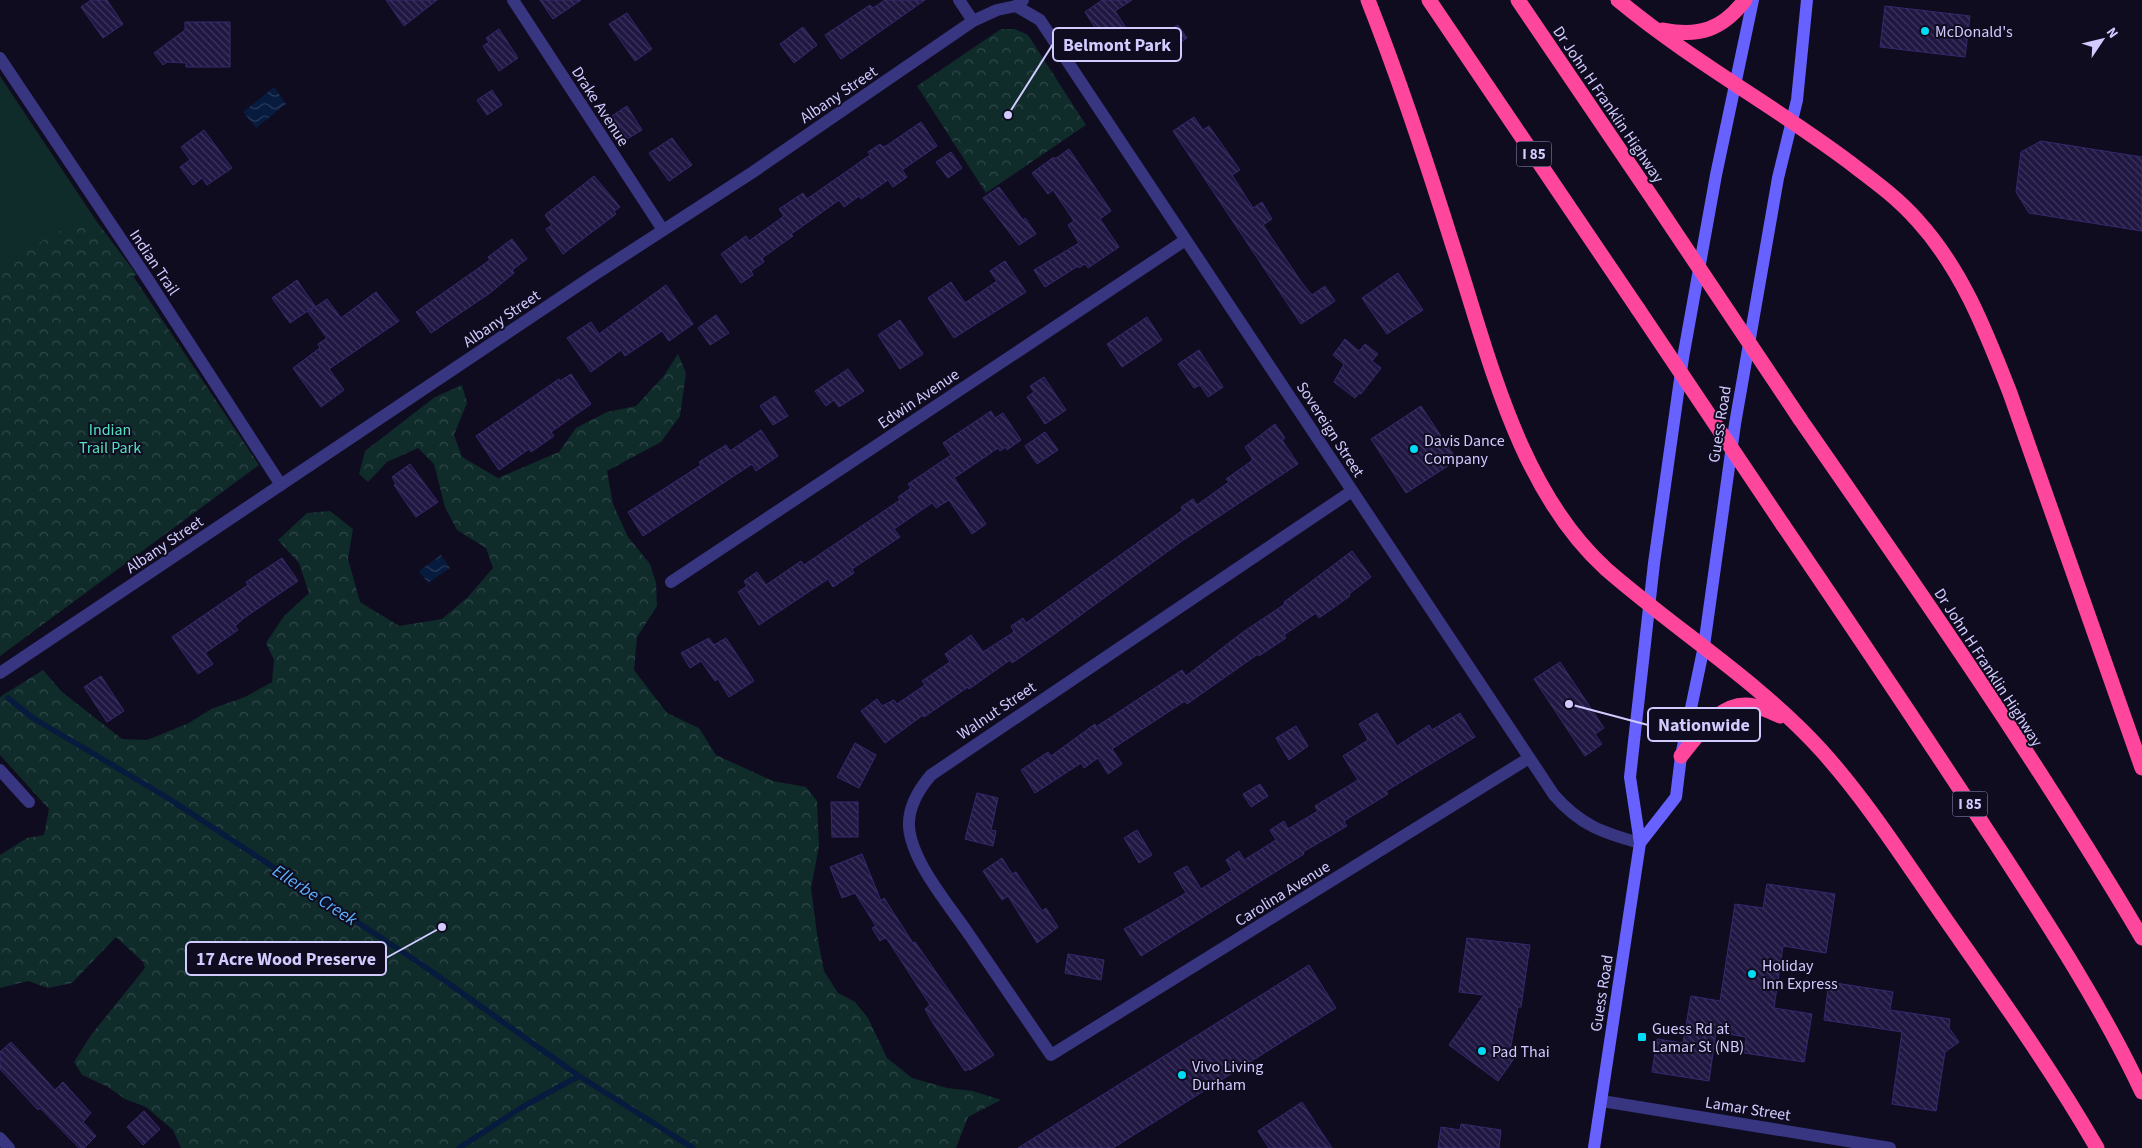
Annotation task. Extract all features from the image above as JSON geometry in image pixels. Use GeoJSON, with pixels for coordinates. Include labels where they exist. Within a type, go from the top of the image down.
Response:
{"type":"FeatureCollection","features":[{"type":"Feature","properties":{"kind":"highway"},"geometry":{"type":"LineString","coordinates":[[1368,0],[1395,70],[1505,403],[1531,467],[1551,504],[1589,554],[1649,605],[1704,646],[1791,720],[1821,750],[1856,793],[1926,891],[2072,1104],[2097,1148]]}},
{"type":"Feature","properties":{"kind":"highway","name":"I 85"},"geometry":{"type":"LineString","coordinates":[[1430,0],[1942,762],[2046,922],[2106,1024],[2142,1092]]}},
{"type":"Feature","properties":{"kind":"highway","name":"Dr John H Franklin Highway"},"geometry":{"type":"LineString","coordinates":[[1518,0],[1800,419],[1909,577],[2103,873],[2142,938]]}},
{"type":"Feature","properties":{"kind":"highway"},"geometry":{"type":"LineString","coordinates":[[1618,0],[1735,85],[1792,121],[1897,199],[1918,220],[1951,264],[1983,327],[2010,393],[2142,768]]}},
{"type":"Feature","properties":{"kind":"highway"},"geometry":{"type":"LineString","coordinates":[[1659,30],[1680,34],[1697,33],[1713,28],[1734,12],[1745,0]]}},
{"type":"Feature","properties":{"kind":"highway"},"geometry":{"type":"LineString","coordinates":[[1681,756],[1708,723],[1722,712],[1740,705],[1753,705],[1791,720]]}},
{"type":"Feature","properties":{"kind":"main road","name":"Guess Road"},"geometry":{"type":"LineString","coordinates":[[1594,1148],[1640,843],[1630,777],[1649,605],[1683,358],[1753,0]]}},
{"type":"Feature","properties":{"kind":"main road","name":"Guess Road"},"geometry":{"type":"LineString","coordinates":[[1640,843],[1676,797],[1681,756],[1704,646],[1735,424],[1778,178],[1798,100],[1807,0]]}},
{"type":"Feature","properties":{"kind":"street","name":"Drake Avenue"},"geometry":{"type":"LineString","coordinates":[[513,0],[663,230]]}},
{"type":"Feature","properties":{"kind":"street"},"geometry":{"type":"LineString","coordinates":[[959,0],[973,21]]}},
{"type":"Feature","properties":{"kind":"street","name":"Albany Street"},"geometry":{"type":"LineString","coordinates":[[0,673],[752,172],[973,21],[1019,3]]}},
{"type":"Feature","properties":{"kind":"street","name":"Sovereign Street"},"geometry":{"type":"LineString","coordinates":[[1019,3],[1040,20],[1184,241],[1554,795],[1580,820],[1607,834],[1640,843]]}},
{"type":"Feature","properties":{"kind":"street","name":"Indian Trail"},"geometry":{"type":"LineString","coordinates":[[0,58],[149,281],[280,485]]}},
{"type":"Feature","properties":{"kind":"street","name":"Edwin Avenue"},"geometry":{"type":"LineString","coordinates":[[670,582],[1184,241]]}},
{"type":"Feature","properties":{"kind":"street","name":"Walnut Street"},"geometry":{"type":"LineString","coordinates":[[1051,1055],[920,860],[912,842],[909,825],[911,810],[919,792],[931,775],[943,765],[1352,491]]}},
{"type":"Feature","properties":{"kind":"street","name":"Carolina Avenue"},"geometry":{"type":"LineString","coordinates":[[1051,1055],[1529,758]]}},
{"type":"Feature","properties":{"kind":"street"},"geometry":{"type":"LineString","coordinates":[[0,770],[29,802]]}},
{"type":"Feature","properties":{"kind":"street","name":"Lamar Street"},"geometry":{"type":"LineString","coordinates":[[1602,1101],[1890,1148]]}},
{"type":"Feature","properties":{"kind":"street"},"geometry":{"type":"LineString","coordinates":[[0,1138],[9,1148]]}},
{"type":"Feature","properties":{"kind":"green space"},"geometry":{"type":"Polygon","coordinates":[[[1001,29],[1015,29],[1028,35],[1086,125],[986,193],[917,86],[1001,29]]]}},
{"type":"Feature","properties":{"kind":"green space"},"geometry":{"type":"Polygon","coordinates":[[[0,76],[97,222],[0,283],[0,76]]]}},
{"type":"Feature","properties":{"kind":"green space","name":"Indian Trail Park"},"geometry":{"type":"Polygon","coordinates":[[[97,222],[137,275],[133,276],[259,465],[0,656],[0,268],[56,232],[97,222]]]}},
{"type":"Feature","properties":{"kind":"green space"},"geometry":{"type":"Polygon","coordinates":[[[678,354],[686,373],[680,416],[661,442],[607,471],[613,504],[628,537],[650,564],[656,583],[657,606],[637,637],[634,670],[667,713],[699,728],[716,755],[773,781],[806,787],[817,801],[819,846],[811,888],[824,971],[838,993],[855,1002],[868,1018],[887,1058],[912,1078],[947,1088],[973,1091],[1001,1100],[968,1117],[956,1148],[181,1148],[173,1130],[146,1107],[125,1099],[108,1087],[82,1075],[74,1062],[91,1035],[145,968],[143,962],[116,937],[72,983],[48,988],[28,981],[0,988],[0,855],[27,838],[44,835],[49,809],[0,755],[0,697],[43,670],[62,692],[122,739],[147,740],[189,723],[211,709],[245,697],[272,682],[274,660],[266,643],[284,616],[309,593],[299,563],[278,540],[307,513],[330,511],[353,529],[348,559],[360,602],[399,626],[442,619],[468,597],[493,568],[486,548],[457,530],[445,507],[434,464],[418,448],[387,462],[368,482],[359,474],[365,451],[435,397],[462,385],[467,403],[454,435],[462,457],[498,478],[559,452],[576,428],[607,412],[636,406],[663,377],[678,354]]]}},
{"type":"Feature","properties":{"kind":"water"},"geometry":{"type":"Polygon","coordinates":[[[274,87],[286,104],[256,128],[243,112],[274,87]]]}},
{"type":"Feature","properties":{"kind":"water"},"geometry":{"type":"Polygon","coordinates":[[[441,555],[450,568],[428,583],[419,571],[441,555]]]}},
{"type":"Feature","properties":{"kind":"building"},"geometry":{"type":"Polygon","coordinates":[[[91,0],[107,0],[123,24],[103,38],[81,7],[91,0]]]}},
{"type":"Feature","properties":{"kind":"building"},"geometry":{"type":"Polygon","coordinates":[[[386,0],[437,0],[404,26],[386,0]]]}},
{"type":"Feature","properties":{"kind":"building"},"geometry":{"type":"Polygon","coordinates":[[[540,0],[581,0],[553,19],[540,0]]]}},
{"type":"Feature","properties":{"kind":"building"},"geometry":{"type":"Polygon","coordinates":[[[885,0],[925,0],[841,59],[825,35],[870,5],[873,8],[885,0]]]}},
{"type":"Feature","properties":{"kind":"building"},"geometry":{"type":"Polygon","coordinates":[[[1102,0],[1132,0],[1115,11],[1126,28],[1104,42],[1085,12],[1102,0]]]}},
{"type":"Feature","properties":{"kind":"building","name":"McDonald's"},"geometry":{"type":"Polygon","coordinates":[[[1885,6],[1970,16],[1965,57],[1880,47],[1885,6]]]}},
{"type":"Feature","properties":{"kind":"building"},"geometry":{"type":"Polygon","coordinates":[[[627,13],[652,49],[635,61],[609,24],[627,13]]]}},
{"type":"Feature","properties":{"kind":"building"},"geometry":{"type":"Polygon","coordinates":[[[185,22],[230,22],[230,67],[186,67],[186,63],[167,62],[163,65],[154,53],[185,30],[185,22]]]}},
{"type":"Feature","properties":{"kind":"building"},"geometry":{"type":"Polygon","coordinates":[[[1178,25],[1187,38],[1174,47],[1165,33],[1178,25]]]}},
{"type":"Feature","properties":{"kind":"building"},"geometry":{"type":"Polygon","coordinates":[[[803,27],[817,45],[794,63],[780,44],[803,27]]]}},
{"type":"Feature","properties":{"kind":"building"},"geometry":{"type":"Polygon","coordinates":[[[499,29],[518,58],[499,71],[483,46],[489,42],[486,38],[499,29]]]}},
{"type":"Feature","properties":{"kind":"building"},"geometry":{"type":"Polygon","coordinates":[[[492,90],[502,105],[487,115],[477,100],[492,90]]]}},
{"type":"Feature","properties":{"kind":"building"},"geometry":{"type":"Polygon","coordinates":[[[627,106],[642,130],[627,139],[612,116],[627,106]]]}},
{"type":"Feature","properties":{"kind":"building"},"geometry":{"type":"Polygon","coordinates":[[[1194,117],[1203,130],[1209,126],[1240,170],[1232,175],[1253,208],[1262,202],[1272,219],[1263,225],[1302,283],[1312,295],[1325,286],[1335,301],[1301,324],[1173,131],[1194,117]]]}},
{"type":"Feature","properties":{"kind":"building"},"geometry":{"type":"Polygon","coordinates":[[[921,122],[937,146],[902,170],[907,177],[893,187],[888,180],[861,199],[859,196],[844,207],[839,200],[791,234],[793,236],[762,258],[764,262],[751,271],[753,275],[741,283],[721,254],[746,236],[749,241],[784,216],[779,209],[803,193],[807,199],[870,155],[868,152],[880,144],[883,147],[886,146],[921,122]]]}},
{"type":"Feature","properties":{"kind":"building"},"geometry":{"type":"Polygon","coordinates":[[[204,130],[232,168],[207,185],[202,178],[193,185],[180,167],[190,160],[181,147],[204,130]]]}},
{"type":"Feature","properties":{"kind":"building"},"geometry":{"type":"Polygon","coordinates":[[[672,138],[692,165],[669,181],[649,153],[672,138]]]}},
{"type":"Feature","properties":{"kind":"building"},"geometry":{"type":"Polygon","coordinates":[[[2041,141],[2142,157],[2142,231],[2029,213],[2016,192],[2021,152],[2041,141]]]}},
{"type":"Feature","properties":{"kind":"building"},"geometry":{"type":"Polygon","coordinates":[[[1069,149],[1111,211],[1100,219],[1119,247],[1088,268],[1085,264],[1079,268],[1078,266],[1045,287],[1034,270],[1079,243],[1068,225],[1074,221],[1053,190],[1048,194],[1032,173],[1069,149]]]}},
{"type":"Feature","properties":{"kind":"building"},"geometry":{"type":"Polygon","coordinates":[[[951,152],[962,168],[948,178],[936,162],[951,152]]]}},
{"type":"Feature","properties":{"kind":"building"},"geometry":{"type":"Polygon","coordinates":[[[594,176],[620,207],[614,211],[616,214],[563,254],[546,229],[552,225],[545,215],[594,176]]]}},
{"type":"Feature","properties":{"kind":"building"},"geometry":{"type":"Polygon","coordinates":[[[999,187],[1023,220],[1025,218],[1036,234],[1019,245],[983,198],[999,187]]]}},
{"type":"Feature","properties":{"kind":"building"},"geometry":{"type":"Polygon","coordinates":[[[512,239],[527,259],[512,270],[514,273],[490,293],[431,333],[416,312],[490,260],[488,257],[512,239]]]}},
{"type":"Feature","properties":{"kind":"building"},"geometry":{"type":"Polygon","coordinates":[[[1005,261],[1026,292],[954,338],[928,298],[951,282],[965,303],[997,281],[990,271],[1005,261]]]}},
{"type":"Feature","properties":{"kind":"building"},"geometry":{"type":"Polygon","coordinates":[[[1398,273],[1423,310],[1387,334],[1362,298],[1398,273]]]}},
{"type":"Feature","properties":{"kind":"building"},"geometry":{"type":"Polygon","coordinates":[[[297,280],[315,306],[290,323],[272,298],[297,280]]]}},
{"type":"Feature","properties":{"kind":"building"},"geometry":{"type":"Polygon","coordinates":[[[666,285],[693,324],[669,341],[662,331],[625,356],[621,350],[591,372],[567,338],[591,322],[599,334],[666,285]]]}},
{"type":"Feature","properties":{"kind":"building"},"geometry":{"type":"Polygon","coordinates":[[[376,292],[399,321],[329,369],[344,390],[321,407],[293,368],[320,348],[318,344],[327,338],[308,312],[327,299],[341,318],[376,292]]]}},
{"type":"Feature","properties":{"kind":"building"},"geometry":{"type":"Polygon","coordinates":[[[716,315],[729,333],[710,345],[698,328],[716,315]]]}},
{"type":"Feature","properties":{"kind":"building"},"geometry":{"type":"Polygon","coordinates":[[[1147,317],[1162,340],[1122,367],[1107,344],[1147,317]]]}},
{"type":"Feature","properties":{"kind":"building"},"geometry":{"type":"Polygon","coordinates":[[[900,320],[923,354],[900,369],[878,335],[900,320]]]}},
{"type":"Feature","properties":{"kind":"building"},"geometry":{"type":"Polygon","coordinates":[[[1345,339],[1359,351],[1365,344],[1378,354],[1372,361],[1381,368],[1361,394],[1359,393],[1355,398],[1334,382],[1344,364],[1333,355],[1345,339]]]}},
{"type":"Feature","properties":{"kind":"building"},"geometry":{"type":"Polygon","coordinates":[[[1199,350],[1223,387],[1208,397],[1200,385],[1194,388],[1178,364],[1199,350]]]}},
{"type":"Feature","properties":{"kind":"building"},"geometry":{"type":"Polygon","coordinates":[[[848,369],[864,391],[839,407],[834,400],[826,406],[815,391],[848,369]]]}},
{"type":"Feature","properties":{"kind":"building"},"geometry":{"type":"Polygon","coordinates":[[[571,374],[591,404],[551,432],[554,436],[531,452],[529,449],[499,470],[476,436],[559,379],[560,381],[571,374]]]}},
{"type":"Feature","properties":{"kind":"building"},"geometry":{"type":"Polygon","coordinates":[[[1044,377],[1066,410],[1045,424],[1027,397],[1034,392],[1030,386],[1044,377]]]}},
{"type":"Feature","properties":{"kind":"building"},"geometry":{"type":"Polygon","coordinates":[[[775,396],[788,416],[773,425],[760,406],[775,396]]]}},
{"type":"Feature","properties":{"kind":"building","name":"Davis Dance Company"},"geometry":{"type":"Polygon","coordinates":[[[1421,406],[1457,460],[1406,493],[1371,439],[1421,406]]]}},
{"type":"Feature","properties":{"kind":"building"},"geometry":{"type":"Polygon","coordinates":[[[991,411],[995,418],[1003,413],[1021,440],[1007,450],[1006,447],[1000,451],[998,448],[954,478],[986,524],[972,534],[949,500],[936,508],[932,503],[894,529],[900,537],[852,569],[854,573],[833,587],[828,579],[759,625],[738,592],[747,586],[744,581],[757,572],[766,585],[801,561],[804,565],[900,500],[898,497],[911,488],[908,484],[951,455],[943,443],[991,411]]]}},
{"type":"Feature","properties":{"kind":"building"},"geometry":{"type":"Polygon","coordinates":[[[1275,424],[1285,438],[1282,440],[1298,464],[1182,541],[1012,663],[1010,660],[969,689],[968,687],[924,717],[923,715],[885,743],[861,711],[877,699],[882,706],[894,700],[897,704],[925,685],[922,681],[950,662],[945,654],[971,635],[983,652],[1014,632],[1011,626],[1023,618],[1026,623],[1183,510],[1181,507],[1193,499],[1197,505],[1229,482],[1226,479],[1253,460],[1245,447],[1275,424]]]}},
{"type":"Feature","properties":{"kind":"building"},"geometry":{"type":"Polygon","coordinates":[[[761,430],[778,456],[756,471],[752,464],[643,536],[628,512],[701,465],[699,462],[726,445],[730,451],[761,430]]]}},
{"type":"Feature","properties":{"kind":"building"},"geometry":{"type":"Polygon","coordinates":[[[1045,432],[1058,450],[1037,464],[1025,446],[1045,432]]]}},
{"type":"Feature","properties":{"kind":"building"},"geometry":{"type":"Polygon","coordinates":[[[410,464],[438,502],[416,517],[394,485],[396,484],[392,477],[410,464]]]}},
{"type":"Feature","properties":{"kind":"building"},"geometry":{"type":"Polygon","coordinates":[[[1352,551],[1371,577],[1349,594],[1350,596],[1319,618],[1316,613],[1284,635],[1286,638],[1259,656],[1258,654],[1187,704],[1185,701],[1112,749],[1122,764],[1108,774],[1098,758],[1084,768],[1081,763],[1035,793],[1021,770],[1048,752],[1051,756],[1095,724],[1096,727],[1182,670],[1186,676],[1243,632],[1285,604],[1284,602],[1352,551]]]}},
{"type":"Feature","properties":{"kind":"building"},"geometry":{"type":"Polygon","coordinates":[[[282,558],[298,581],[244,618],[235,626],[238,630],[205,653],[213,664],[198,674],[172,637],[248,585],[246,582],[282,558]]]}},
{"type":"Feature","properties":{"kind":"building"},"geometry":{"type":"Polygon","coordinates":[[[709,638],[714,645],[726,638],[754,681],[729,697],[718,679],[715,681],[701,661],[690,668],[681,653],[709,638]]]}},
{"type":"Feature","properties":{"kind":"building"},"geometry":{"type":"Polygon","coordinates":[[[1560,662],[1604,728],[1595,734],[1602,744],[1585,756],[1534,679],[1560,662]]]}},
{"type":"Feature","properties":{"kind":"building"},"geometry":{"type":"Polygon","coordinates":[[[101,676],[124,711],[107,722],[84,687],[101,676]]]}},
{"type":"Feature","properties":{"kind":"building"},"geometry":{"type":"Polygon","coordinates":[[[1377,713],[1397,746],[1429,725],[1432,730],[1460,713],[1475,737],[1386,791],[1388,794],[1344,821],[1347,826],[1141,956],[1124,929],[1186,893],[1174,873],[1187,866],[1201,889],[1232,870],[1226,860],[1239,851],[1244,860],[1276,840],[1270,830],[1284,821],[1288,829],[1318,811],[1315,806],[1358,780],[1343,756],[1368,740],[1359,724],[1377,713]]]}},
{"type":"Feature","properties":{"kind":"building"},"geometry":{"type":"Polygon","coordinates":[[[1296,726],[1308,746],[1289,760],[1276,738],[1296,726]]]}},
{"type":"Feature","properties":{"kind":"building"},"geometry":{"type":"Polygon","coordinates":[[[855,743],[876,755],[859,788],[837,777],[855,743]]]}},
{"type":"Feature","properties":{"kind":"building"},"geometry":{"type":"Polygon","coordinates":[[[1260,784],[1268,796],[1251,807],[1243,794],[1260,784]]]}},
{"type":"Feature","properties":{"kind":"building"},"geometry":{"type":"Polygon","coordinates":[[[977,793],[998,798],[991,830],[996,831],[993,846],[965,839],[977,793]]]}},
{"type":"Feature","properties":{"kind":"building"},"geometry":{"type":"Polygon","coordinates":[[[831,802],[858,802],[858,837],[832,837],[831,802]]]}},
{"type":"Feature","properties":{"kind":"building"},"geometry":{"type":"Polygon","coordinates":[[[1137,830],[1152,855],[1139,863],[1124,838],[1137,830]]]}},
{"type":"Feature","properties":{"kind":"building"},"geometry":{"type":"Polygon","coordinates":[[[862,854],[881,901],[884,898],[913,943],[915,942],[994,1055],[970,1070],[965,1071],[931,1020],[925,1009],[930,1005],[887,939],[884,938],[880,941],[872,928],[876,926],[855,893],[842,898],[830,867],[862,854]]]}},
{"type":"Feature","properties":{"kind":"building"},"geometry":{"type":"Polygon","coordinates":[[[1002,858],[1012,874],[1016,872],[1042,911],[1046,908],[1058,927],[1037,943],[1008,896],[1002,900],[983,871],[1002,858]]]}},
{"type":"Feature","properties":{"kind":"building","name":"Holiday Inn Express"},"geometry":{"type":"Polygon","coordinates":[[[1767,884],[1835,894],[1826,953],[1783,946],[1774,1008],[1812,1014],[1804,1062],[1744,1053],[1746,1037],[1716,1032],[1709,1081],[1652,1072],[1657,1039],[1683,1043],[1691,996],[1720,1001],[1735,904],[1763,908],[1767,884]]]}},
{"type":"Feature","properties":{"kind":"building"},"geometry":{"type":"Polygon","coordinates":[[[1467,938],[1530,945],[1521,1007],[1518,1007],[1510,1051],[1516,1056],[1498,1081],[1449,1045],[1484,995],[1459,992],[1467,938]]]}},
{"type":"Feature","properties":{"kind":"building"},"geometry":{"type":"Polygon","coordinates":[[[1068,954],[1104,960],[1101,980],[1065,973],[1068,954]]]}},
{"type":"Feature","properties":{"kind":"building","name":"Vivo Living Durham"},"geometry":{"type":"Polygon","coordinates":[[[1309,965],[1336,1008],[1113,1148],[1018,1148],[1309,965]]]}},
{"type":"Feature","properties":{"kind":"building"},"geometry":{"type":"Polygon","coordinates":[[[1829,982],[1893,992],[1890,1010],[1950,1019],[1949,1028],[1959,1042],[1945,1052],[1936,1111],[1892,1104],[1902,1032],[1824,1020],[1829,982]]]}},
{"type":"Feature","properties":{"kind":"building"},"geometry":{"type":"Polygon","coordinates":[[[11,1042],[55,1090],[63,1082],[91,1113],[83,1122],[96,1136],[84,1148],[79,1148],[40,1108],[38,1110],[0,1069],[0,1052],[11,1042]]]}},
{"type":"Feature","properties":{"kind":"building"},"geometry":{"type":"Polygon","coordinates":[[[1302,1102],[1332,1148],[1269,1148],[1258,1131],[1302,1102]]]}},
{"type":"Feature","properties":{"kind":"building"},"geometry":{"type":"Polygon","coordinates":[[[144,1111],[160,1129],[143,1145],[127,1127],[144,1111]]]}},
{"type":"Feature","properties":{"kind":"building"},"geometry":{"type":"Polygon","coordinates":[[[1461,1124],[1501,1130],[1499,1148],[1438,1148],[1441,1127],[1460,1130],[1461,1124]]]}},
{"type":"Feature","properties":{"kind":"waterway","name":"Ellerbe Creek"},"geometry":{"type":"LineString","coordinates":[[8,698],[33,718],[168,798],[424,966],[579,1076],[693,1148]]}},
{"type":"Feature","properties":{"kind":"waterway"},"geometry":{"type":"LineString","coordinates":[[459,1148],[524,1106],[579,1076]]}},
{"type":"Feature","properties":{"kind":"place","name":"McDonald's"},"geometry":{"type":"Point","coordinates":[1925,31]}},
{"type":"Feature","properties":{"kind":"place","name":"Belmont Park"},"geometry":{"type":"Point","coordinates":[1008,115]}},
{"type":"Feature","properties":{"kind":"place","name":"Davis Dance Company"},"geometry":{"type":"Point","coordinates":[1414,449]}},
{"type":"Feature","properties":{"kind":"place","name":"Nationwide"},"geometry":{"type":"Point","coordinates":[1569,704]}},
{"type":"Feature","properties":{"kind":"place","name":"17 Acre Wood Preserve"},"geometry":{"type":"Point","coordinates":[442,927]}},
{"type":"Feature","properties":{"kind":"place","name":"Holiday Inn Express"},"geometry":{"type":"Point","coordinates":[1752,974]}},
{"type":"Feature","properties":{"kind":"place","name":"Guess Rd at Lamar St (NB)"},"geometry":{"type":"Point","coordinates":[1642,1037]}},
{"type":"Feature","properties":{"kind":"place","name":"Pad Thai"},"geometry":{"type":"Point","coordinates":[1482,1051]}},
{"type":"Feature","properties":{"kind":"place","name":"Vivo Living Durham"},"geometry":{"type":"Point","coordinates":[1182,1075]}}]}
